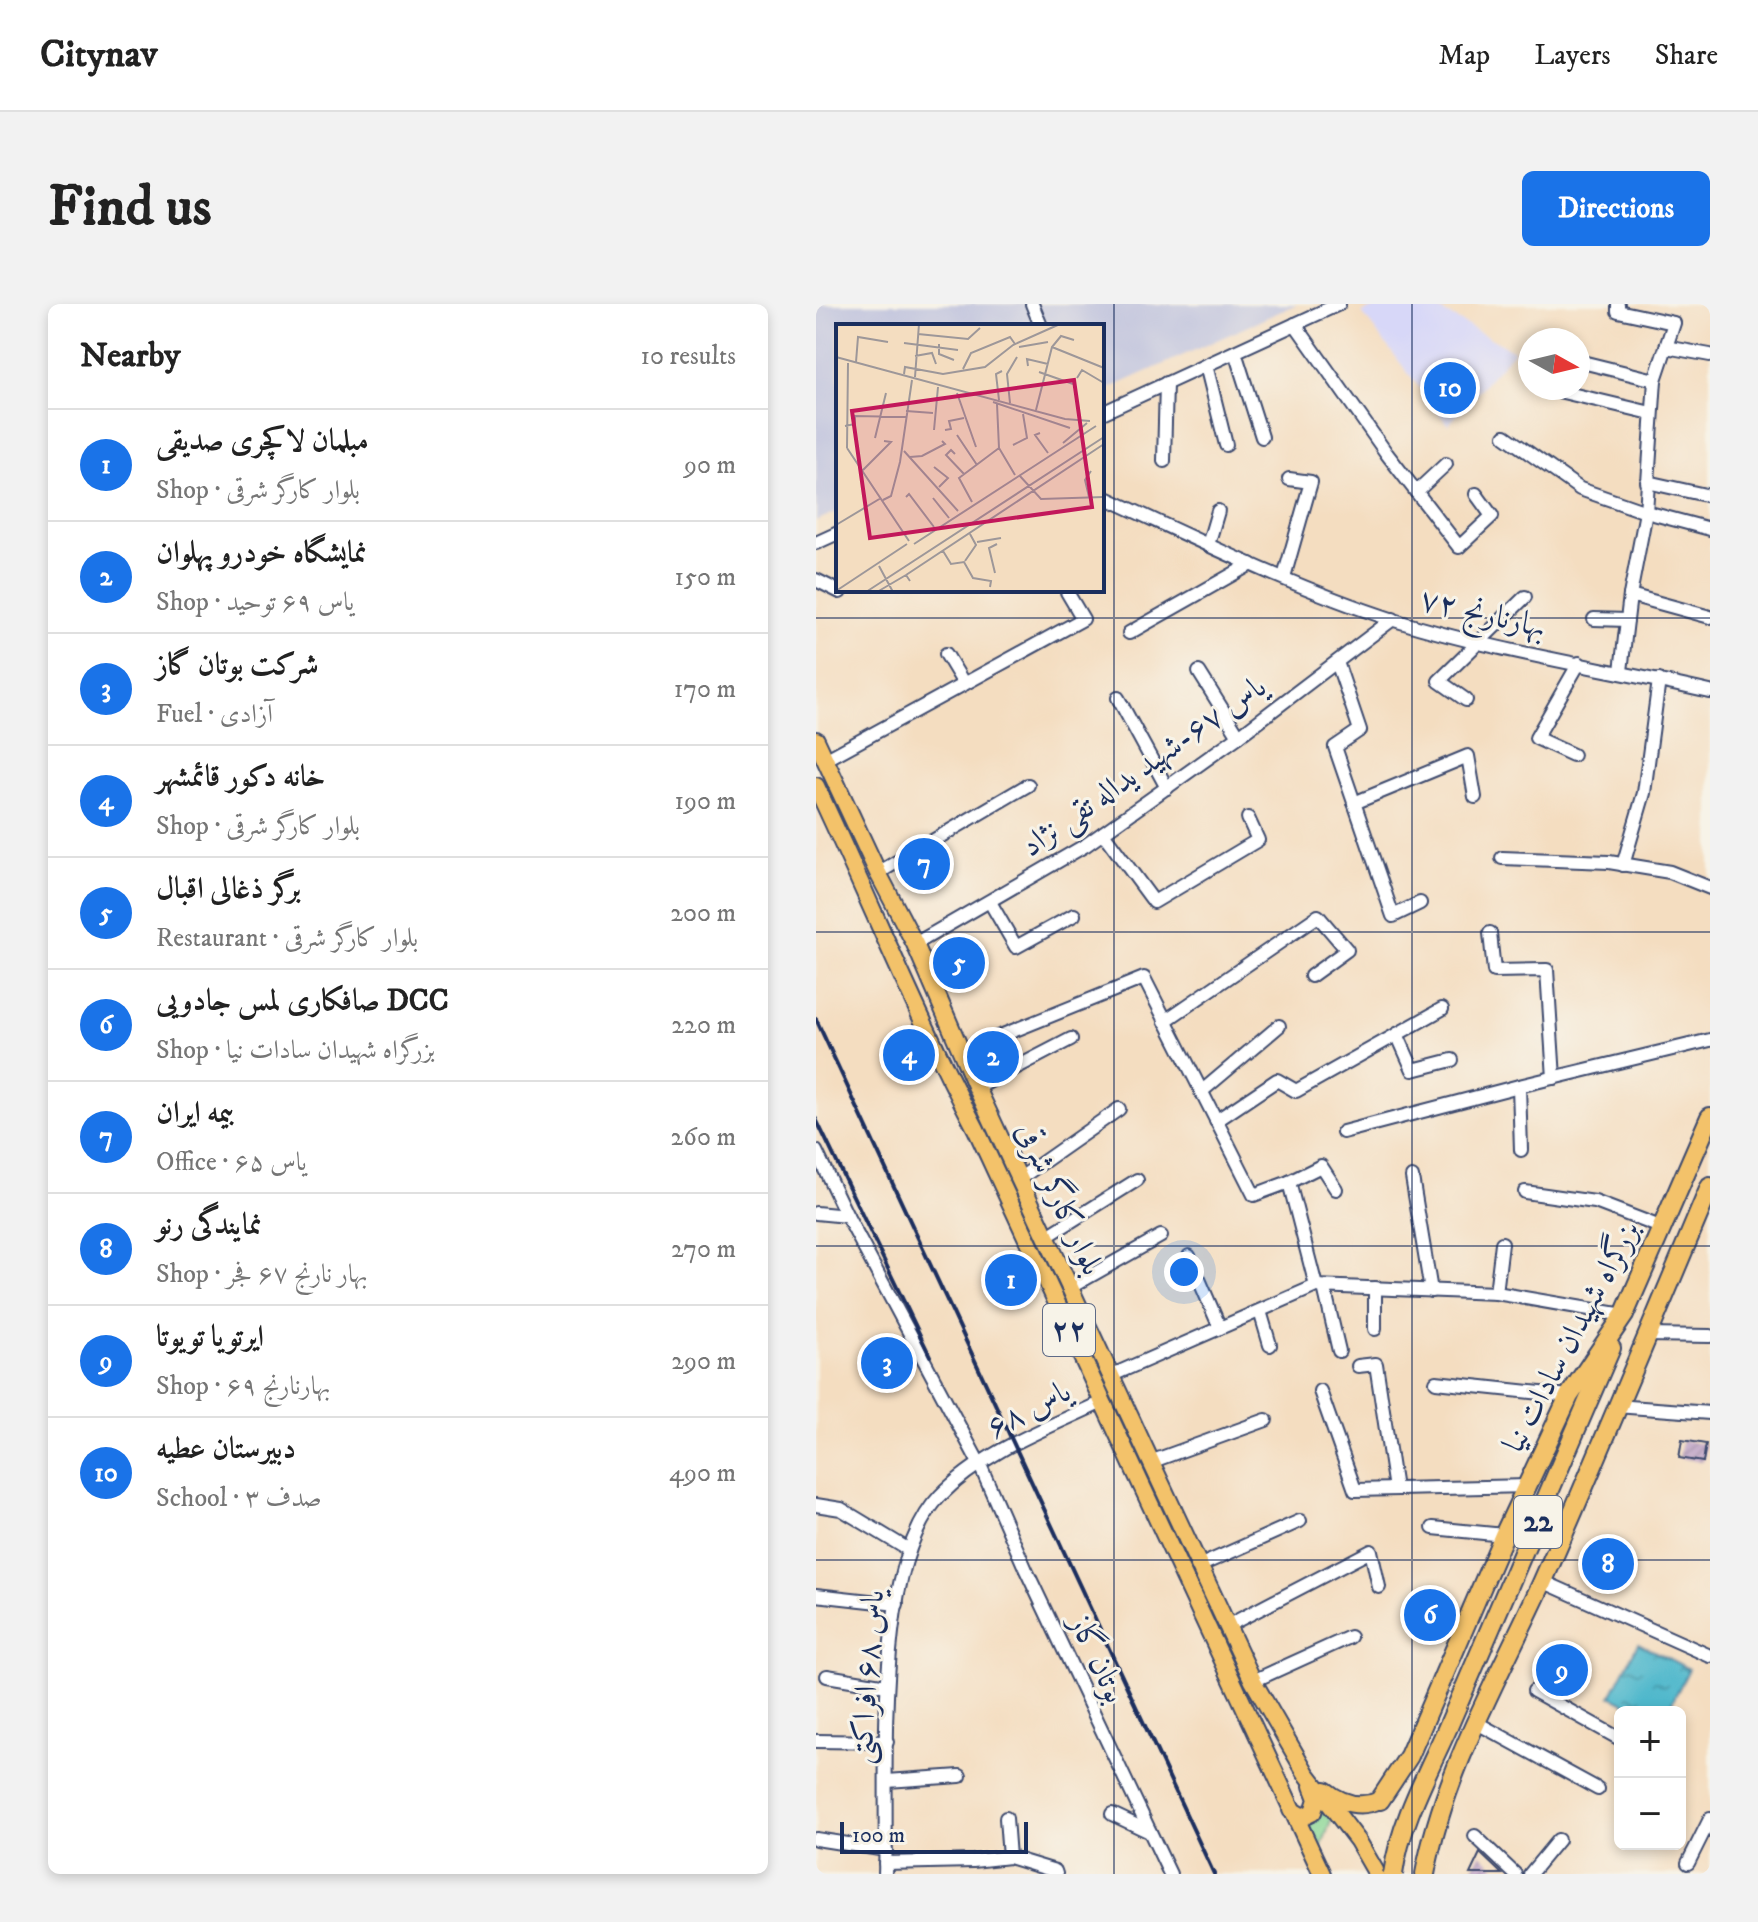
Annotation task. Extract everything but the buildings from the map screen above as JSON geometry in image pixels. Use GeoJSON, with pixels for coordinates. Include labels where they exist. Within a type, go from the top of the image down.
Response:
{"type":"FeatureCollection","features":[{"type":"Feature","properties":{"kind":"highway","name":"بزرگراه شهیدان سادات نیا"},"geometry":{"type":"LineString","coordinates":[[1380,1800],[1409,1756],[1504,1535],[1569,1396],[1624,1315],[1710,1117]]}},
{"type":"Feature","properties":{"kind":"highway","name":"بزرگراه شهیدان سادات نیا"},"geometry":{"type":"LineString","coordinates":[[1425,1874],[1433,1835],[1452,1779],[1542,1581],[1710,1187]]}},
{"type":"Feature","properties":{"kind":"highway","name":"22"},"geometry":{"type":"LineString","coordinates":[[1393,1874],[1409,1817],[1586,1410],[1624,1315]]}},
{"type":"Feature","properties":{"kind":"highway"},"geometry":{"type":"LineString","coordinates":[[1409,1756],[1417,1772],[1424,1778],[1452,1779]]}},
{"type":"Feature","properties":{"kind":"main road","name":"بلوار کارگر شرقی"},"geometry":{"type":"LineString","coordinates":[[816,740],[915,944],[977,1088],[1253,1681],[1306,1773],[1358,1841],[1377,1874]]}},
{"type":"Feature","properties":{"kind":"main road","name":"بلوار کارگر شرقی"},"geometry":{"type":"LineString","coordinates":[[816,786],[930,1041],[976,1129],[1322,1874]]}},
{"type":"Feature","properties":{"kind":"main road"},"geometry":{"type":"LineString","coordinates":[[1291,1810],[1307,1817],[1316,1808],[1317,1799],[1306,1773]]}},
{"type":"Feature","properties":{"kind":"main road"},"geometry":{"type":"LineString","coordinates":[[1306,1773],[1346,1803],[1365,1805],[1380,1800]]}},
{"type":"Feature","properties":{"kind":"street"},"geometry":{"type":"LineString","coordinates":[[1032,304],[1040,324]]}},
{"type":"Feature","properties":{"kind":"street"},"geometry":{"type":"LineString","coordinates":[[1104,412],[1339,304]]}},
{"type":"Feature","properties":{"kind":"street"},"geometry":{"type":"LineString","coordinates":[[1618,304],[1618,311],[1674,323],[1655,380],[1646,512],[1630,595],[1621,671]]}},
{"type":"Feature","properties":{"kind":"street"},"geometry":{"type":"LineString","coordinates":[[1295,324],[1459,547],[1492,516],[1476,494]]}},
{"type":"Feature","properties":{"kind":"street"},"geometry":{"type":"LineString","coordinates":[[1666,347],[1710,355]]}},
{"type":"Feature","properties":{"kind":"street"},"geometry":{"type":"LineString","coordinates":[[1235,352],[1262,437]]}},
{"type":"Feature","properties":{"kind":"street"},"geometry":{"type":"LineString","coordinates":[[1590,364],[1655,380]]}},
{"type":"Feature","properties":{"kind":"street"},"geometry":{"type":"LineString","coordinates":[[1206,365],[1226,445]]}},
{"type":"Feature","properties":{"kind":"street"},"geometry":{"type":"LineString","coordinates":[[1164,461],[1166,383]]}},
{"type":"Feature","properties":{"kind":"street"},"geometry":{"type":"LineString","coordinates":[[1590,398],[1651,413]]}},
{"type":"Feature","properties":{"kind":"street"},"geometry":{"type":"LineString","coordinates":[[1505,436],[1580,489],[1646,512],[1710,529]]}},
{"type":"Feature","properties":{"kind":"street"},"geometry":{"type":"LineString","coordinates":[[1416,492],[1446,464]]}},
{"type":"Feature","properties":{"kind":"street"},"geometry":{"type":"LineString","coordinates":[[1284,577],[1311,482],[1289,479]]}},
{"type":"Feature","properties":{"kind":"street"},"geometry":{"type":"LineString","coordinates":[[1647,482],[1710,496]]}},
{"type":"Feature","properties":{"kind":"street","name":"بهارنارنج ۷۲"},"geometry":{"type":"LineString","coordinates":[[1104,497],[1251,564],[1393,619],[1478,642],[1710,692]]}},
{"type":"Feature","properties":{"kind":"street"},"geometry":{"type":"LineString","coordinates":[[1208,545],[1218,511]]}},
{"type":"Feature","properties":{"kind":"street"},"geometry":{"type":"LineString","coordinates":[[816,543],[836,534]]}},
{"type":"Feature","properties":{"kind":"street"},"geometry":{"type":"LineString","coordinates":[[1129,633],[1251,564]]}},
{"type":"Feature","properties":{"kind":"street"},"geometry":{"type":"LineString","coordinates":[[816,580],[836,590]]}},
{"type":"Feature","properties":{"kind":"street"},"geometry":{"type":"LineString","coordinates":[[825,760],[1083,619],[1067,592]]}},
{"type":"Feature","properties":{"kind":"street"},"geometry":{"type":"LineString","coordinates":[[1630,595],[1710,617]]}},
{"type":"Feature","properties":{"kind":"street"},"geometry":{"type":"LineString","coordinates":[[1466,700],[1439,681],[1525,597]]}},
{"type":"Feature","properties":{"kind":"street","name":"یاس ۶۷-شهید یداله تقی نژاد"},"geometry":{"type":"LineString","coordinates":[[915,944],[1103,833],[1239,736],[1393,619]]}},
{"type":"Feature","properties":{"kind":"street"},"geometry":{"type":"LineString","coordinates":[[1594,619],[1627,620]]}},
{"type":"Feature","properties":{"kind":"street"},"geometry":{"type":"LineString","coordinates":[[946,654],[964,684]]}},
{"type":"Feature","properties":{"kind":"street"},"geometry":{"type":"LineString","coordinates":[[1337,662],[1360,730],[1335,747],[1393,916],[1420,903]]}},
{"type":"Feature","properties":{"kind":"street"},"geometry":{"type":"LineString","coordinates":[[1573,755],[1536,738],[1579,663]]}},
{"type":"Feature","properties":{"kind":"street"},"geometry":{"type":"LineString","coordinates":[[1199,672],[1239,736]]}},
{"type":"Feature","properties":{"kind":"street"},"geometry":{"type":"LineString","coordinates":[[1623,865],[1644,793],[1659,680]]}},
{"type":"Feature","properties":{"kind":"street"},"geometry":{"type":"LineString","coordinates":[[1118,698],[1167,788]]}},
{"type":"Feature","properties":{"kind":"street"},"geometry":{"type":"LineString","coordinates":[[1354,803],[1468,756],[1475,797]]}},
{"type":"Feature","properties":{"kind":"street"},"geometry":{"type":"LineString","coordinates":[[878,873],[1028,785]]}},
{"type":"Feature","properties":{"kind":"street"},"geometry":{"type":"LineString","coordinates":[[1103,833],[1154,902],[1258,840],[1248,818]]}},
{"type":"Feature","properties":{"kind":"street"},"geometry":{"type":"LineString","coordinates":[[1502,858],[1623,865],[1670,872],[1710,888]]}},
{"type":"Feature","properties":{"kind":"street"},"geometry":{"type":"LineString","coordinates":[[990,902],[1016,947],[1074,915]]}},
{"type":"Feature","properties":{"kind":"street"},"geometry":{"type":"LineString","coordinates":[[1165,1021],[1318,916],[1347,950],[1311,976]]}},
{"type":"Feature","properties":{"kind":"street"},"geometry":{"type":"LineString","coordinates":[[1490,933],[1494,971],[1547,970],[1554,1078]]}},
{"type":"Feature","properties":{"kind":"street"},"geometry":{"type":"LineString","coordinates":[[963,1051],[1144,978],[1254,1195],[1321,1166],[1336,1189]]}},
{"type":"Feature","properties":{"kind":"street"},"geometry":{"type":"LineString","coordinates":[[1216,1121],[1277,1080],[1296,1091],[1442,1009]]}},
{"type":"Feature","properties":{"kind":"street"},"geometry":{"type":"LineString","coordinates":[[1201,1092],[1279,1026]]}},
{"type":"Feature","properties":{"kind":"street"},"geometry":{"type":"LineString","coordinates":[[1397,1034],[1413,1070],[1452,1060]]}},
{"type":"Feature","properties":{"kind":"street"},"geometry":{"type":"LineString","coordinates":[[977,1088],[1071,1039]]}},
{"type":"Feature","properties":{"kind":"street"},"geometry":{"type":"LineString","coordinates":[[1343,1132],[1710,1040]]}},
{"type":"Feature","properties":{"kind":"street"},"geometry":{"type":"LineString","coordinates":[[1519,1086],[1521,1150]]}},
{"type":"Feature","properties":{"kind":"street"},"geometry":{"type":"LineString","coordinates":[[1019,1179],[1119,1109]]}},
{"type":"Feature","properties":{"kind":"street","name":"بوتان گاز"},"geometry":{"type":"LineString","coordinates":[[816,1151],[847,1216],[980,1465],[1026,1570],[1170,1874]]}},
{"type":"Feature","properties":{"kind":"street"},"geometry":{"type":"LineString","coordinates":[[1412,1177],[1431,1291]]}},
{"type":"Feature","properties":{"kind":"street"},"geometry":{"type":"LineString","coordinates":[[1046,1237],[1137,1180]]}},
{"type":"Feature","properties":{"kind":"street"},"geometry":{"type":"LineString","coordinates":[[1289,1182],[1339,1351]]}},
{"type":"Feature","properties":{"kind":"street"},"geometry":{"type":"LineString","coordinates":[[1525,1192],[1595,1202],[1663,1228]]}},
{"type":"Feature","properties":{"kind":"street"},"geometry":{"type":"LineString","coordinates":[[816,1213],[847,1216]]}},
{"type":"Feature","properties":{"kind":"street"},"geometry":{"type":"LineString","coordinates":[[1069,1288],[1161,1236]]}},
{"type":"Feature","properties":{"kind":"street"},"geometry":{"type":"LineString","coordinates":[[1496,1293],[1502,1243]]}},
{"type":"Feature","properties":{"kind":"street"},"geometry":{"type":"LineString","coordinates":[[1189,1256],[1220,1328]]}},
{"type":"Feature","properties":{"kind":"street"},"geometry":{"type":"LineString","coordinates":[[1110,1376],[1320,1287],[1496,1293],[1624,1315]]}},
{"type":"Feature","properties":{"kind":"street"},"geometry":{"type":"LineString","coordinates":[[1375,1288],[1375,1329]]}},
{"type":"Feature","properties":{"kind":"street"},"geometry":{"type":"LineString","coordinates":[[1260,1311],[1270,1345]]}},
{"type":"Feature","properties":{"kind":"street"},"geometry":{"type":"LineString","coordinates":[[1646,1335],[1710,1336]]}},
{"type":"Feature","properties":{"kind":"street"},"geometry":{"type":"LineString","coordinates":[[1358,1366],[1376,1364],[1395,1489]]}},
{"type":"Feature","properties":{"kind":"street"},"geometry":{"type":"LineString","coordinates":[[1436,1382],[1569,1396]]}},
{"type":"Feature","properties":{"kind":"street"},"geometry":{"type":"LineString","coordinates":[[1320,1391],[1355,1490],[1528,1486]]}},
{"type":"Feature","properties":{"kind":"street","name":"یاس ۶۸"},"geometry":{"type":"LineString","coordinates":[[980,1465],[1014,1444],[1102,1402]]}},
{"type":"Feature","properties":{"kind":"street"},"geometry":{"type":"LineString","coordinates":[[1616,1406],[1710,1413]]}},
{"type":"Feature","properties":{"kind":"street"},"geometry":{"type":"LineString","coordinates":[[1150,1462],[1266,1420]]}},
{"type":"Feature","properties":{"kind":"street","name":"یاس ۶۸ افراکتی"},"geometry":{"type":"LineString","coordinates":[[885,1862],[887,1686],[900,1574],[917,1528],[939,1497],[980,1465]]}},
{"type":"Feature","properties":{"kind":"street"},"geometry":{"type":"LineString","coordinates":[[816,1505],[841,1509],[909,1550]]}},
{"type":"Feature","properties":{"kind":"street"},"geometry":{"type":"LineString","coordinates":[[1199,1566],[1300,1521]]}},
{"type":"Feature","properties":{"kind":"street"},"geometry":{"type":"LineString","coordinates":[[1433,1528],[1504,1535]]}},
{"type":"Feature","properties":{"kind":"street"},"geometry":{"type":"LineString","coordinates":[[1227,1626],[1371,1551],[1379,1587]]}},
{"type":"Feature","properties":{"kind":"street"},"geometry":{"type":"LineString","coordinates":[[1542,1581],[1710,1656]]}},
{"type":"Feature","properties":{"kind":"street"},"geometry":{"type":"LineString","coordinates":[[816,1595],[897,1604]]}},
{"type":"Feature","properties":{"kind":"street"},"geometry":{"type":"LineString","coordinates":[[1253,1681],[1350,1637]]}},
{"type":"Feature","properties":{"kind":"street"},"geometry":{"type":"LineString","coordinates":[[827,1676],[887,1686]]}},
{"type":"Feature","properties":{"kind":"street"},"geometry":{"type":"LineString","coordinates":[[1534,1691],[1614,1736]]}},
{"type":"Feature","properties":{"kind":"street"},"geometry":{"type":"LineString","coordinates":[[1477,1723],[1598,1789]]}},
{"type":"Feature","properties":{"kind":"street"},"geometry":{"type":"LineString","coordinates":[[816,1741],[887,1742]]}},
{"type":"Feature","properties":{"kind":"street"},"geometry":{"type":"LineString","coordinates":[[887,1781],[960,1776]]}},
{"type":"Feature","properties":{"kind":"street"},"geometry":{"type":"LineString","coordinates":[[1112,1814],[1150,1832]]}},
{"type":"Feature","properties":{"kind":"street"},"geometry":{"type":"LineString","coordinates":[[1006,1818],[1009,1857]]}},
{"type":"Feature","properties":{"kind":"street"},"geometry":{"type":"LineString","coordinates":[[1688,1863],[1709,1822]]}},
{"type":"Feature","properties":{"kind":"street"},"geometry":{"type":"LineString","coordinates":[[1475,1836],[1515,1874]]}},
{"type":"Feature","properties":{"kind":"street"},"geometry":{"type":"LineString","coordinates":[[816,1839],[885,1862],[973,1861],[1009,1857],[1055,1871],[1056,1874]]}},
{"type":"Feature","properties":{"kind":"street"},"geometry":{"type":"LineString","coordinates":[[1530,1874],[1558,1840]]}},
{"type":"Feature","properties":{"kind":"shaded area"},"geometry":{"type":"Polygon","coordinates":[[[816,304],[1297,304],[1104,391],[1104,324],[836,324],[836,512],[816,521],[816,304]]]}},
{"type":"Feature","properties":{"kind":"shaded area"},"geometry":{"type":"Polygon","coordinates":[[[1384,304],[1428,304],[1514,351],[1448,425],[1362,313],[1384,304]]]}},
{"type":"Feature","properties":{"kind":"green space"},"geometry":{"type":"Polygon","coordinates":[[[1321,1804],[1333,1815],[1320,1851],[1306,1821],[1321,1804]]]}},
{"type":"Feature","properties":{"kind":"water"},"geometry":{"type":"Polygon","coordinates":[[[1638,1643],[1689,1669],[1670,1706],[1630,1706],[1611,1696],[1638,1643]]]}},
{"type":"Feature","properties":{"kind":"railway"},"geometry":{"type":"LineString","coordinates":[[816,1019],[1214,1874]]}},
{"type":"Feature","properties":{"kind":"railway"},"geometry":{"type":"LineString","coordinates":[[816,1119],[930,1356]]}},
{"type":"Feature","properties":{"kind":"place","name":"دبیرستان عطیه"},"geometry":{"type":"Point","coordinates":[1450,388]}},
{"type":"Feature","properties":{"kind":"place","name":"بیمه ایران"},"geometry":{"type":"Point","coordinates":[924,864]}},
{"type":"Feature","properties":{"kind":"place","name":"برگر ذغالی اقبال"},"geometry":{"type":"Point","coordinates":[959,963]}},
{"type":"Feature","properties":{"kind":"place","name":"خانه دکور قائمشهر"},"geometry":{"type":"Point","coordinates":[909,1055]}},
{"type":"Feature","properties":{"kind":"place","name":"نمایشگاه خودرو پهلوان"},"geometry":{"type":"Point","coordinates":[993,1057]}},
{"type":"Feature","properties":{"kind":"place","name":"مبلمان لاکچری صدیقی"},"geometry":{"type":"Point","coordinates":[1011,1280]}},
{"type":"Feature","properties":{"kind":"place","name":"شرکت بوتان گاز"},"geometry":{"type":"Point","coordinates":[887,1363]}},
{"type":"Feature","properties":{"kind":"place","name":"نمایندگی رنو"},"geometry":{"type":"Point","coordinates":[1608,1564]}},
{"type":"Feature","properties":{"kind":"place","name":"صافکاری لمس جادویی DCC"},"geometry":{"type":"Point","coordinates":[1430,1615]}},
{"type":"Feature","properties":{"kind":"place","name":"ایرتویا تویوتا"},"geometry":{"type":"Point","coordinates":[1562,1670]}}]}
